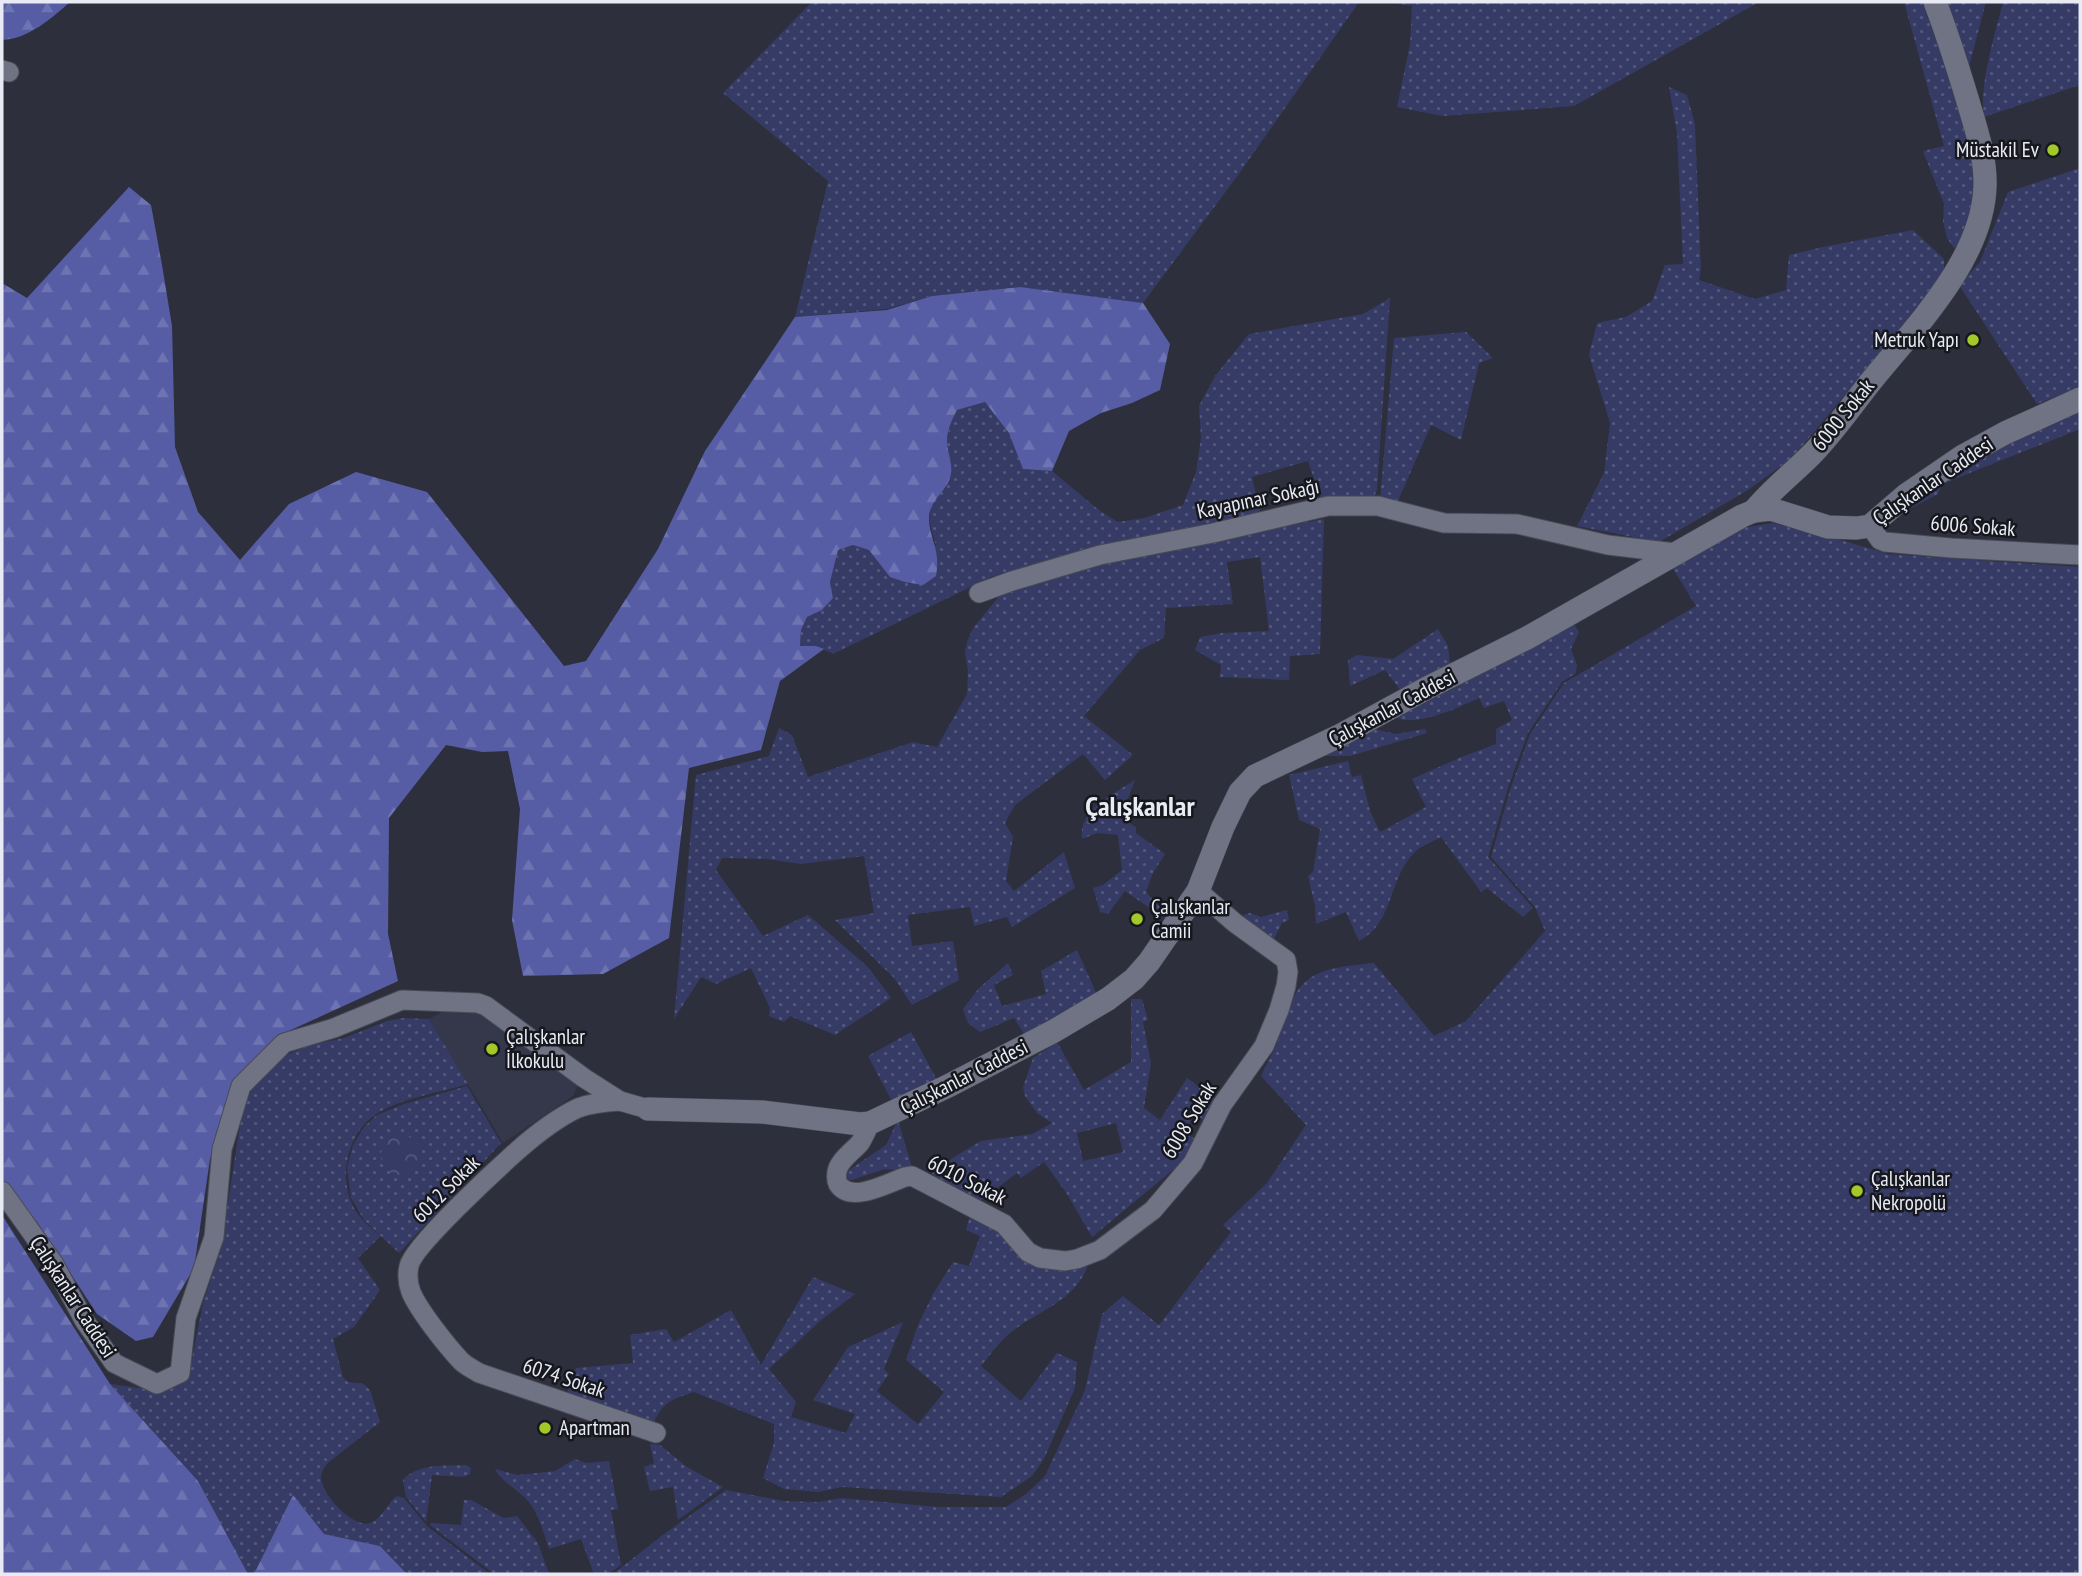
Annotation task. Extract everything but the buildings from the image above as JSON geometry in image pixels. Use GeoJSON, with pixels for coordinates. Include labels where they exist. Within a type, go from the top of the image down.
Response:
{"type":"FeatureCollection","features":[{"type":"Feature","properties":{"kind":"street","name":"6000 Sokak"},"geometry":{"type":"LineString","coordinates":[[1754,510],[1821,443],[1953,279],[1970,244],[1983,207],[1986,184],[1983,162],[1946,30],[1935,2]]}},
{"type":"Feature","properties":{"kind":"street","name":"Çalışkanlar Caddesi"},"geometry":{"type":"LineString","coordinates":[[2,1191],[54,1264],[84,1320],[114,1363],[157,1384],[180,1373],[186,1318],[214,1237],[222,1149],[241,1086],[284,1042],[334,1028],[402,1000],[469,1002],[486,1006],[620,1101],[648,1109],[762,1112],[870,1123],[1054,1031],[1134,979],[1149,962],[1198,891],[1234,804],[1246,784],[1255,776],[1339,736],[1527,638],[1754,510],[1771,509],[1828,527],[1870,526],[1906,495],[1963,456],[2005,433],[2080,399]]}},
{"type":"Feature","properties":{"kind":"street","name":"Kayapınar Sokağı"},"geometry":{"type":"LineString","coordinates":[[979,593],[1012,580],[1100,555],[1213,533],[1328,506],[1378,506],[1444,523],[1517,524],[1608,545],[1675,554]]}},
{"type":"Feature","properties":{"kind":"street","name":"6006 Sokak"},"geometry":{"type":"LineString","coordinates":[[1870,526],[1880,540],[1885,542],[2080,555]]}},
{"type":"Feature","properties":{"kind":"street","name":"6008 Sokak"},"geometry":{"type":"LineString","coordinates":[[1111,1244],[1153,1210],[1194,1163],[1222,1105],[1264,1046],[1286,986],[1286,960],[1235,923],[1198,891]]}},
{"type":"Feature","properties":{"kind":"street","name":"6012 Sokak"},"geometry":{"type":"LineString","coordinates":[[461,1361],[412,1295],[408,1284],[411,1258],[518,1150],[559,1119],[579,1108],[620,1101]]}},
{"type":"Feature","properties":{"kind":"street","name":"6010 Sokak"},"geometry":{"type":"LineString","coordinates":[[870,1123],[860,1143],[837,1169],[836,1179],[846,1192],[853,1194],[905,1177],[919,1178],[1004,1224],[1028,1252],[1052,1261],[1077,1259],[1111,1244]]}},
{"type":"Feature","properties":{"kind":"street","name":"6074 Sokak"},"geometry":{"type":"LineString","coordinates":[[461,1361],[479,1373],[656,1433]]}},
{"type":"Feature","properties":{"kind":"shaded area","name":"Çalışkanlar İlkokulu"},"geometry":{"type":"Polygon","coordinates":[[[447,1009],[483,1010],[580,1080],[573,1096],[503,1143],[429,1019],[447,1009]]]}},
{"type":"Feature","properties":{"kind":"green space"},"geometry":{"type":"Polygon","coordinates":[[[2,2],[70,2],[30,32],[2,40],[2,2]]]}},
{"type":"Feature","properties":{"kind":"green space"},"geometry":{"type":"Polygon","coordinates":[[[812,2],[1359,2],[1241,171],[1143,303],[1020,287],[932,296],[887,309],[795,317],[828,181],[723,93],[812,2]]]}},
{"type":"Feature","properties":{"kind":"green space"},"geometry":{"type":"Polygon","coordinates":[[[1388,2],[1759,2],[1574,106],[1443,116],[1397,107],[1410,44],[1412,6],[1388,2]]]}},
{"type":"Feature","properties":{"kind":"green space"},"geometry":{"type":"Polygon","coordinates":[[[1904,2],[1922,2],[1974,142],[1973,203],[1961,244],[1954,248],[1947,238],[1943,222],[1944,204],[1923,151],[1944,146],[1904,2]]]}},
{"type":"Feature","properties":{"kind":"green space"},"geometry":{"type":"Polygon","coordinates":[[[1940,2],[1986,2],[1966,78],[1940,2]]]}},
{"type":"Feature","properties":{"kind":"green space"},"geometry":{"type":"Polygon","coordinates":[[[2003,2],[2080,2],[2080,85],[1984,117],[1986,75],[2003,2]]]}},
{"type":"Feature","properties":{"kind":"green space"},"geometry":{"type":"Polygon","coordinates":[[[1669,87],[1687,95],[1695,125],[1701,270],[1699,280],[1755,299],[1786,290],[1789,255],[1913,230],[1944,259],[1944,273],[1792,458],[1748,490],[1659,542],[1577,526],[1604,473],[1610,423],[1589,355],[1597,323],[1626,317],[1652,301],[1665,265],[1683,264],[1677,133],[1669,87]]]}},
{"type":"Feature","properties":{"kind":"green space"},"geometry":{"type":"Polygon","coordinates":[[[2080,168],[2080,387],[2037,404],[1959,285],[1980,262],[2008,192],[2080,168]]]}},
{"type":"Feature","properties":{"kind":"green space"},"geometry":{"type":"Polygon","coordinates":[[[129,187],[151,205],[162,265],[172,326],[175,447],[198,512],[240,560],[289,504],[356,472],[427,492],[564,666],[586,661],[658,549],[705,451],[795,317],[887,310],[932,296],[1020,287],[1143,303],[1170,344],[1160,390],[1101,413],[1069,431],[1052,471],[1023,469],[1009,433],[985,402],[957,410],[947,437],[951,474],[932,505],[929,517],[937,558],[936,576],[923,585],[890,577],[869,550],[853,545],[838,550],[830,582],[833,598],[822,610],[807,617],[801,630],[800,646],[824,649],[780,681],[761,750],[689,768],[669,938],[603,974],[523,976],[512,920],[520,809],[508,751],[482,752],[446,745],[389,818],[388,934],[398,981],[280,1035],[232,1082],[210,1159],[194,1268],[153,1337],[136,1341],[97,1314],[37,1222],[2,1182],[2,283],[27,298],[129,187]]]}},
{"type":"Feature","properties":{"kind":"green space"},"geometry":{"type":"Polygon","coordinates":[[[1390,298],[1377,489],[1372,503],[1321,500],[1308,461],[1252,477],[1260,511],[1210,527],[1097,546],[991,577],[833,654],[816,646],[800,646],[801,630],[807,617],[822,610],[833,598],[830,582],[838,550],[853,545],[869,550],[936,545],[930,521],[931,509],[951,474],[947,437],[957,410],[985,402],[1010,433],[1023,469],[1052,471],[1100,511],[1118,522],[1144,518],[1183,505],[1196,472],[1201,438],[1199,406],[1215,376],[1249,334],[1363,314],[1390,298]]]}},
{"type":"Feature","properties":{"kind":"green space"},"geometry":{"type":"Polygon","coordinates":[[[1466,332],[1493,358],[1479,363],[1461,440],[1431,425],[1398,501],[1380,500],[1394,338],[1466,332]]]}},
{"type":"Feature","properties":{"kind":"green space"},"geometry":{"type":"Polygon","coordinates":[[[2080,409],[2080,429],[1942,484],[1938,494],[1892,518],[1971,460],[2080,409]]]}},
{"type":"Feature","properties":{"kind":"green space"},"geometry":{"type":"Polygon","coordinates":[[[1324,519],[1320,654],[1290,656],[1289,680],[1220,677],[1221,665],[1195,650],[1200,637],[1269,631],[1260,557],[1227,562],[1233,604],[1166,608],[1164,638],[1140,650],[1084,716],[1133,755],[1105,780],[1083,754],[1015,805],[1005,823],[1013,837],[1006,881],[1014,891],[1064,852],[1075,888],[1012,927],[1007,917],[974,926],[970,907],[908,915],[912,946],[953,941],[959,980],[912,1005],[894,978],[835,920],[874,913],[864,856],[801,864],[767,859],[722,858],[716,870],[763,936],[808,915],[868,967],[891,998],[835,1035],[790,1016],[784,1022],[769,1016],[770,1008],[751,968],[716,984],[701,977],[674,1019],[696,775],[769,756],[779,728],[792,735],[808,777],[913,742],[937,747],[967,694],[967,642],[973,628],[1000,595],[1102,561],[1324,519]]]}},
{"type":"Feature","properties":{"kind":"green space"},"geometry":{"type":"Polygon","coordinates":[[[1773,523],[1888,554],[2080,567],[2080,1574],[613,1574],[726,1490],[784,1501],[818,1502],[842,1498],[937,1507],[1006,1507],[1026,1494],[1045,1476],[1085,1390],[1102,1314],[1123,1296],[1159,1325],[1231,1232],[1223,1225],[1267,1183],[1306,1125],[1261,1076],[1278,1041],[1291,1002],[1300,988],[1320,973],[1374,963],[1434,1036],[1466,1021],[1545,931],[1535,907],[1491,857],[1510,790],[1530,734],[1564,683],[1696,606],[1672,567],[1737,529],[1773,523]]]}},
{"type":"Feature","properties":{"kind":"green space"},"geometry":{"type":"Polygon","coordinates":[[[1574,624],[1579,632],[1571,649],[1577,665],[1576,673],[1562,682],[1528,733],[1508,788],[1488,857],[1533,908],[1523,917],[1487,888],[1481,892],[1441,837],[1419,848],[1408,860],[1386,911],[1371,933],[1359,941],[1346,912],[1316,924],[1308,876],[1313,872],[1320,829],[1299,820],[1289,775],[1348,761],[1352,777],[1361,775],[1370,811],[1380,832],[1426,807],[1412,779],[1496,744],[1496,729],[1512,720],[1504,701],[1484,708],[1479,698],[1427,718],[1405,720],[1397,718],[1395,714],[1450,690],[1574,624]]]}},
{"type":"Feature","properties":{"kind":"green space"},"geometry":{"type":"Polygon","coordinates":[[[1438,629],[1448,646],[1450,664],[1401,691],[1385,670],[1350,686],[1348,660],[1357,655],[1393,659],[1438,629]]]}},
{"type":"Feature","properties":{"kind":"green space"},"geometry":{"type":"Polygon","coordinates":[[[1369,728],[1396,734],[1425,729],[1427,733],[1350,756],[1318,756],[1369,728]]]}},
{"type":"Feature","properties":{"kind":"green space"},"geometry":{"type":"Polygon","coordinates":[[[1135,780],[1120,818],[1136,827],[1136,833],[1165,854],[1153,873],[1146,892],[1169,917],[1167,920],[1125,891],[1108,914],[1100,912],[1093,888],[1103,885],[1122,870],[1118,835],[1097,833],[1082,839],[1082,828],[1091,811],[1135,780]]]}},
{"type":"Feature","properties":{"kind":"green space"},"geometry":{"type":"Polygon","coordinates":[[[1287,910],[1289,920],[1282,923],[1272,943],[1237,917],[1250,913],[1261,917],[1287,910]]]}},
{"type":"Feature","properties":{"kind":"green space"},"geometry":{"type":"Polygon","coordinates":[[[1077,950],[1097,995],[1026,1037],[1014,1018],[980,1032],[968,1023],[963,1009],[979,988],[1008,963],[1013,975],[994,985],[1002,1006],[1046,994],[1041,971],[1077,950]]]}},
{"type":"Feature","properties":{"kind":"green space"},"geometry":{"type":"Polygon","coordinates":[[[1131,999],[1142,999],[1148,1020],[1143,1022],[1151,1063],[1144,1108],[1160,1120],[1187,1078],[1215,1099],[1206,1121],[1193,1114],[1186,1132],[1196,1140],[1180,1164],[1092,1237],[1067,1194],[1044,1162],[1021,1178],[1017,1173],[980,1201],[931,1174],[981,1141],[1032,1134],[1052,1123],[1037,1113],[1025,1096],[1023,1087],[1033,1058],[1057,1042],[1084,1090],[1131,1062],[1131,999]],[[1116,1123],[1077,1133],[1083,1161],[1123,1152],[1116,1123]]]}},
{"type":"Feature","properties":{"kind":"green space"},"geometry":{"type":"Polygon","coordinates":[[[403,1018],[429,1019],[468,1084],[384,1109],[366,1123],[353,1142],[346,1176],[350,1199],[359,1215],[381,1236],[358,1258],[380,1290],[354,1327],[333,1339],[343,1377],[348,1382],[364,1384],[370,1390],[380,1422],[329,1462],[321,1476],[322,1483],[339,1508],[355,1521],[363,1523],[374,1521],[397,1496],[404,1498],[427,1526],[490,1574],[407,1574],[380,1546],[324,1534],[293,1495],[254,1574],[248,1574],[198,1481],[110,1384],[162,1391],[182,1382],[192,1359],[203,1303],[221,1248],[242,1112],[255,1082],[284,1056],[310,1045],[344,1038],[387,1021],[403,1018]]]}},
{"type":"Feature","properties":{"kind":"green space"},"geometry":{"type":"Polygon","coordinates":[[[911,1032],[937,1080],[893,1103],[868,1056],[911,1032]]]}},
{"type":"Feature","properties":{"kind":"green space"},"geometry":{"type":"Polygon","coordinates":[[[467,1086],[501,1143],[399,1253],[364,1220],[351,1198],[347,1167],[353,1145],[364,1127],[377,1115],[404,1104],[467,1086]]]}},
{"type":"Feature","properties":{"kind":"green space"},"geometry":{"type":"Polygon","coordinates":[[[898,1120],[913,1171],[885,1169],[848,1180],[845,1176],[849,1170],[886,1145],[898,1120]]]}},
{"type":"Feature","properties":{"kind":"green space"},"geometry":{"type":"Polygon","coordinates":[[[401,1135],[415,1141],[421,1155],[415,1169],[401,1175],[387,1169],[381,1155],[387,1141],[401,1135]]]}},
{"type":"Feature","properties":{"kind":"green space"},"geometry":{"type":"Polygon","coordinates":[[[2,1215],[110,1384],[198,1481],[248,1574],[2,1574],[2,1215]]]}},
{"type":"Feature","properties":{"kind":"green space"},"geometry":{"type":"Polygon","coordinates":[[[970,1216],[996,1223],[1056,1268],[1088,1265],[1082,1278],[1065,1297],[1010,1333],[981,1366],[1021,1401],[1057,1353],[1077,1362],[1075,1388],[1044,1459],[1032,1476],[1001,1497],[842,1487],[818,1492],[784,1489],[763,1478],[774,1443],[774,1424],[694,1392],[668,1403],[652,1426],[566,1396],[576,1368],[633,1363],[630,1335],[666,1329],[674,1342],[731,1310],[761,1365],[813,1277],[855,1294],[820,1321],[769,1369],[796,1402],[791,1417],[846,1433],[855,1414],[813,1400],[848,1347],[903,1322],[884,1369],[889,1374],[877,1391],[918,1424],[944,1392],[906,1360],[918,1325],[953,1262],[969,1266],[980,1236],[966,1230],[970,1216]]]}},
{"type":"Feature","properties":{"kind":"green space"},"geometry":{"type":"Polygon","coordinates":[[[650,1444],[660,1445],[687,1467],[723,1487],[678,1520],[673,1487],[650,1491],[644,1467],[654,1463],[650,1444]]]}},
{"type":"Feature","properties":{"kind":"green space"},"geometry":{"type":"Polygon","coordinates":[[[575,1459],[586,1463],[609,1461],[618,1509],[611,1510],[621,1565],[608,1574],[594,1574],[581,1539],[549,1549],[532,1506],[495,1469],[518,1475],[555,1471],[575,1459]]]}},
{"type":"Feature","properties":{"kind":"green space"},"geometry":{"type":"Polygon","coordinates":[[[466,1465],[471,1468],[470,1474],[463,1477],[432,1475],[426,1522],[406,1497],[403,1480],[424,1468],[466,1465]]]}},
{"type":"Feature","properties":{"kind":"green space"},"geometry":{"type":"Polygon","coordinates":[[[293,1495],[324,1534],[380,1546],[407,1574],[254,1574],[293,1495]]]}},
{"type":"Feature","properties":{"kind":"green space"},"geometry":{"type":"Polygon","coordinates":[[[464,1500],[471,1500],[504,1518],[517,1516],[538,1543],[549,1574],[494,1574],[430,1525],[461,1525],[464,1500]]]}},
{"type":"Feature","properties":{"kind":"place","name":"Müstakil Ev"},"geometry":{"type":"Point","coordinates":[2053,150]}},
{"type":"Feature","properties":{"kind":"place","name":"Metruk Yapı"},"geometry":{"type":"Point","coordinates":[1973,340]}},
{"type":"Feature","properties":{"kind":"place","name":"Çalışkanlar Camii"},"geometry":{"type":"Point","coordinates":[1137,919]}},
{"type":"Feature","properties":{"kind":"place","name":"Çalışkanlar İlkokulu"},"geometry":{"type":"Point","coordinates":[492,1049]}},
{"type":"Feature","properties":{"kind":"place","name":"Çalışkanlar Nekropolü"},"geometry":{"type":"Point","coordinates":[1857,1191]}},
{"type":"Feature","properties":{"kind":"place","name":"Apartman"},"geometry":{"type":"Point","coordinates":[545,1428]}},
{"type":"Feature","properties":{"kind":"district","name":"Çalışkanlar"},"geometry":{"type":"Point","coordinates":[1140,806]}}]}
